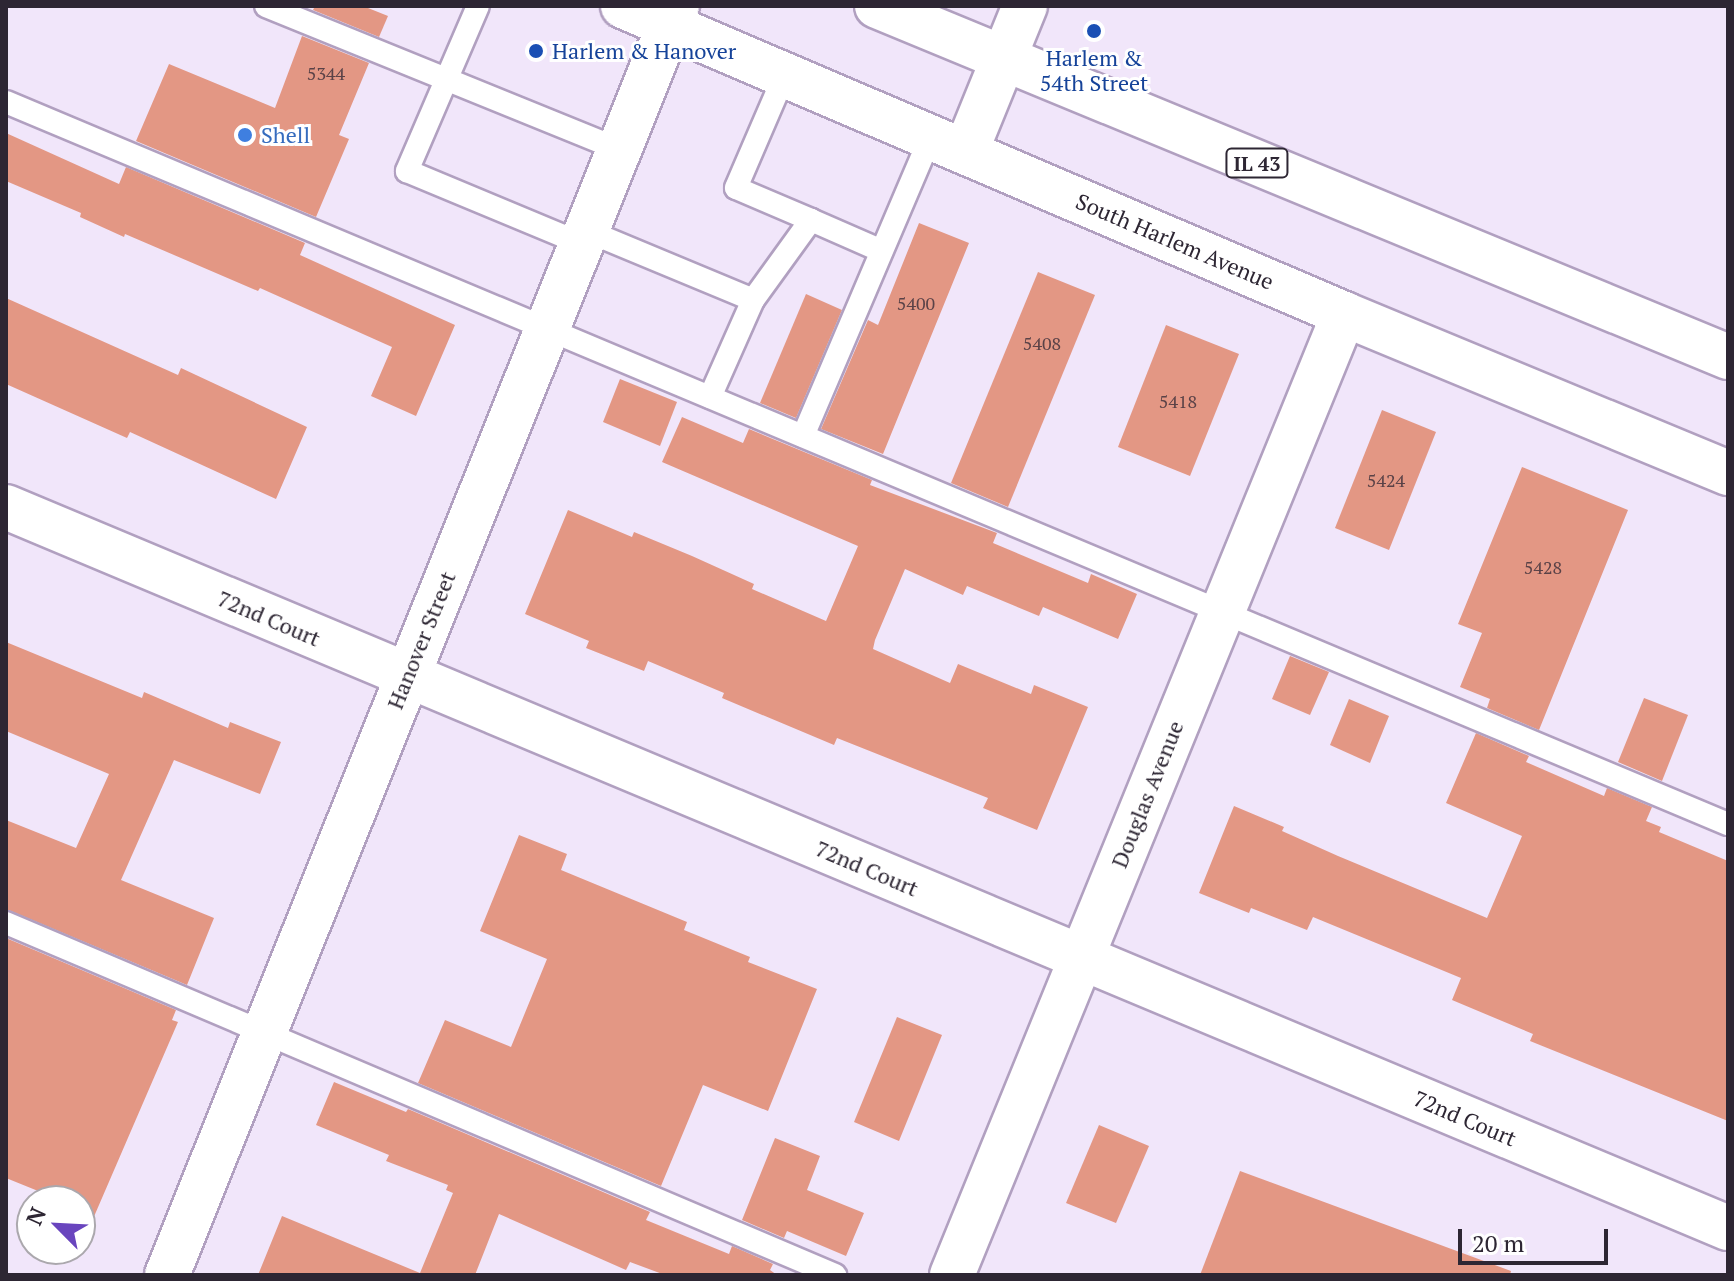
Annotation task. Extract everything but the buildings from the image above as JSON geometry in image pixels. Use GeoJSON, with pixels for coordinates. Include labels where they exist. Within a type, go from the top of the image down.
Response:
{"type":"FeatureCollection","features":[{"type":"Feature","properties":{"kind":"street","name":"South Harlem Avenue"},"geometry":{"type":"LineString","coordinates":[[623,6],[673,15],[785,74],[1344,314],[1728,473]]}},
{"type":"Feature","properties":{"kind":"street","name":"IL 43"},"geometry":{"type":"LineString","coordinates":[[877,6],[1728,357]]}},
{"type":"Feature","properties":{"kind":"street"},"geometry":{"type":"LineString","coordinates":[[948,144],[1004,58],[1025,6]]}},
{"type":"Feature","properties":{"kind":"street","name":"Hanover Street"},"geometry":{"type":"LineString","coordinates":[[167,1275],[673,15]]}},
{"type":"Feature","properties":{"kind":"street","name":"Douglas Avenue"},"geometry":{"type":"LineString","coordinates":[[952,1275],[1344,314]]}},
{"type":"Feature","properties":{"kind":"street","name":"72nd Court"},"geometry":{"type":"LineString","coordinates":[[6,507],[1728,1228]]}},
{"type":"Feature","properties":{"kind":"lane"},"geometry":{"type":"LineString","coordinates":[[266,6],[618,149]]}},
{"type":"Feature","properties":{"kind":"lane"},"geometry":{"type":"LineString","coordinates":[[478,6],[407,171],[753,300]]}},
{"type":"Feature","properties":{"kind":"lane"},"geometry":{"type":"LineString","coordinates":[[785,74],[736,188],[882,251]]}},
{"type":"Feature","properties":{"kind":"lane"},"geometry":{"type":"LineString","coordinates":[[6,102],[1728,824]]}},
{"type":"Feature","properties":{"kind":"lane"},"geometry":{"type":"LineString","coordinates":[[803,436],[882,251],[948,144]]}},
{"type":"Feature","properties":{"kind":"lane"},"geometry":{"type":"LineString","coordinates":[[710,397],[753,300],[811,220]]}},
{"type":"Feature","properties":{"kind":"lane"},"geometry":{"type":"LineString","coordinates":[[6,923],[835,1275]]}},
{"type":"Feature","properties":{"kind":"place","name":"Harlem & 54th Street"},"geometry":{"type":"Point","coordinates":[1094,31]}},
{"type":"Feature","properties":{"kind":"place","name":"Harlem & Hanover"},"geometry":{"type":"Point","coordinates":[536,51]}},
{"type":"Feature","properties":{"kind":"place","name":"Shell"},"geometry":{"type":"Point","coordinates":[245,135]}}]}
